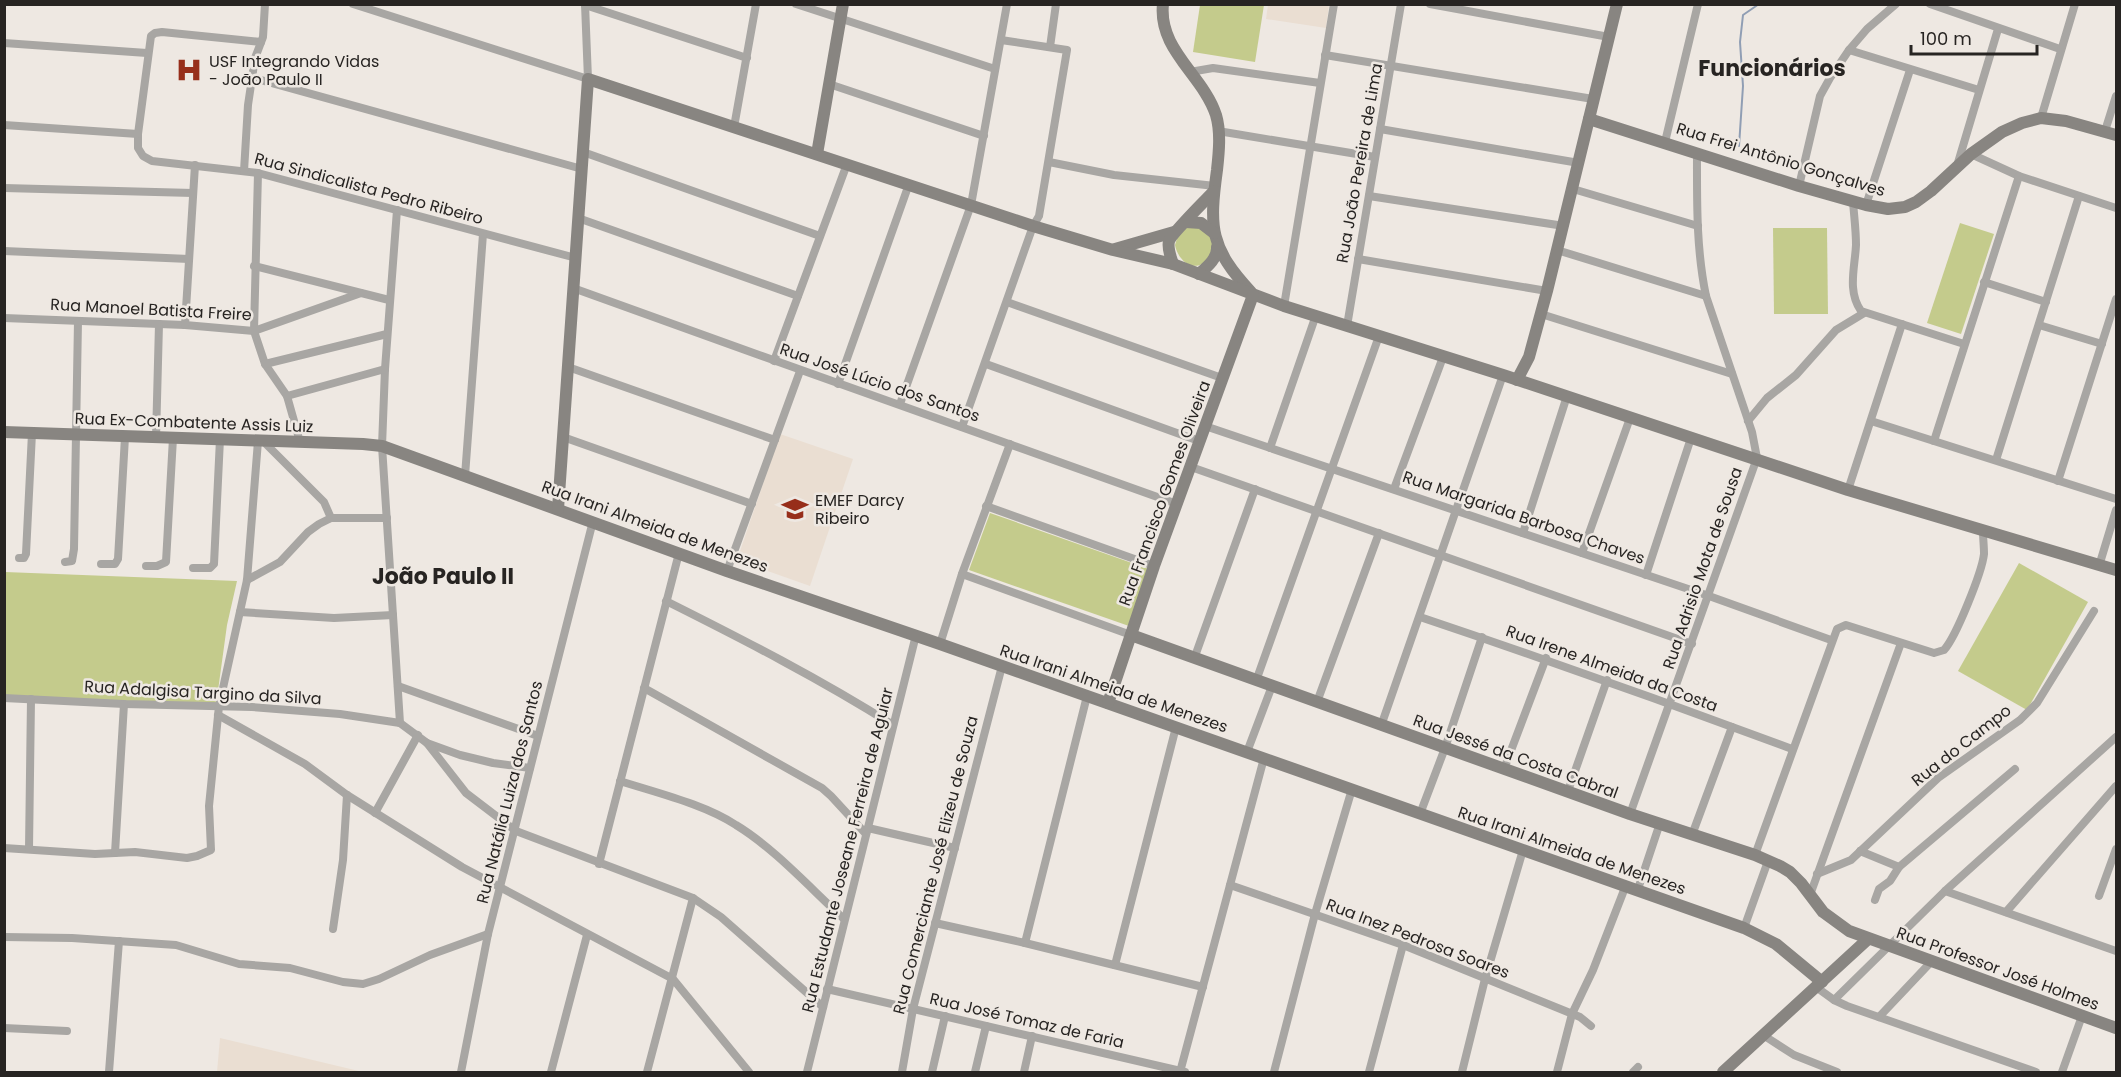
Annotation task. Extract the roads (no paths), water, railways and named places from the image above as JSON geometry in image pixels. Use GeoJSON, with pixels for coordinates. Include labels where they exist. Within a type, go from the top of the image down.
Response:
{"type":"FeatureCollection","features":[{"type":"Feature","properties":{"kind":"street"},"geometry":{"type":"LineString","coordinates":[[244,171],[248,105],[254,78],[255,58],[261,42],[265,4]]}},
{"type":"Feature","properties":{"kind":"street"},"geometry":{"type":"LineString","coordinates":[[353,4],[1034,226],[1113,250],[1173,264],[1284,306],[1503,375],[1848,489],[2116,570]]}},
{"type":"Feature","properties":{"kind":"street"},"geometry":{"type":"LineString","coordinates":[[734,127],[756,4]]}},
{"type":"Feature","properties":{"kind":"street"},"geometry":{"type":"LineString","coordinates":[[796,4],[996,69]]}},
{"type":"Feature","properties":{"kind":"street"},"geometry":{"type":"LineString","coordinates":[[817,154],[843,4]]}},
{"type":"Feature","properties":{"kind":"street"},"geometry":{"type":"LineString","coordinates":[[1050,48],[1056,4]]}},
{"type":"Feature","properties":{"kind":"street"},"geometry":{"type":"LineString","coordinates":[[1162,4],[1163,22],[1174,50],[1216,115],[1219,148],[1214,188],[1214,233],[1218,252],[1211,263],[1199,274]]}},
{"type":"Feature","properties":{"kind":"street"},"geometry":{"type":"LineString","coordinates":[[1284,306],[1334,4]]}},
{"type":"Feature","properties":{"kind":"street","name":"Rua João Pereira de Lima"},"geometry":{"type":"LineString","coordinates":[[1347,326],[1401,4]]}},
{"type":"Feature","properties":{"kind":"street"},"geometry":{"type":"LineString","coordinates":[[1430,4],[1609,37]]}},
{"type":"Feature","properties":{"kind":"street"},"geometry":{"type":"LineString","coordinates":[[1517,380],[1529,357],[1541,314],[1617,4]]}},
{"type":"Feature","properties":{"kind":"street"},"geometry":{"type":"LineString","coordinates":[[1665,142],[1698,4]]}},
{"type":"Feature","properties":{"kind":"street"},"geometry":{"type":"LineString","coordinates":[[1799,186],[1820,96],[1849,50],[1867,29],[1896,4]]}},
{"type":"Feature","properties":{"kind":"street"},"geometry":{"type":"LineString","coordinates":[[1930,4],[2060,49]]}},
{"type":"Feature","properties":{"kind":"street"},"geometry":{"type":"LineString","coordinates":[[2041,118],[2075,4]]}},
{"type":"Feature","properties":{"kind":"street"},"geometry":{"type":"LineString","coordinates":[[558,509],[588,79],[585,5],[747,58]]}},
{"type":"Feature","properties":{"kind":"street"},"geometry":{"type":"LineString","coordinates":[[900,405],[971,205],[996,69],[1005,5]]}},
{"type":"Feature","properties":{"kind":"street"},"geometry":{"type":"LineString","coordinates":[[1956,169],[1998,29]]}},
{"type":"Feature","properties":{"kind":"street"},"geometry":{"type":"LineString","coordinates":[[4,125],[138,134],[147,53],[151,36],[155,33],[261,42]]}},
{"type":"Feature","properties":{"kind":"street"},"geometry":{"type":"LineString","coordinates":[[962,427],[1041,207],[1067,50],[1000,40]]}},
{"type":"Feature","properties":{"kind":"street"},"geometry":{"type":"LineString","coordinates":[[4,43],[147,53]]}},
{"type":"Feature","properties":{"kind":"street"},"geometry":{"type":"LineString","coordinates":[[1849,50],[1979,90]]}},
{"type":"Feature","properties":{"kind":"street"},"geometry":{"type":"LineString","coordinates":[[1325,55],[1593,99]]}},
{"type":"Feature","properties":{"kind":"street"},"geometry":{"type":"LineString","coordinates":[[1190,72],[1213,68],[1320,83]]}},
{"type":"Feature","properties":{"kind":"street"},"geometry":{"type":"LineString","coordinates":[[1866,205],[1910,70]]}},
{"type":"Feature","properties":{"kind":"street"},"geometry":{"type":"LineString","coordinates":[[254,78],[582,169]]}},
{"type":"Feature","properties":{"kind":"street"},"geometry":{"type":"LineString","coordinates":[[829,84],[984,136]]}},
{"type":"Feature","properties":{"kind":"street"},"geometry":{"type":"LineString","coordinates":[[2111,133],[2116,96]]}},
{"type":"Feature","properties":{"kind":"street","name":"Rua Frei Antônio Gonçalves"},"geometry":{"type":"LineString","coordinates":[[1589,119],[1799,186],[1888,209],[1905,207],[1916,202],[1971,154],[2002,132],[2041,118],[2066,121],[2111,133]]}},
{"type":"Feature","properties":{"kind":"street"},"geometry":{"type":"LineString","coordinates":[[1380,129],[1579,163]]}},
{"type":"Feature","properties":{"kind":"street"},"geometry":{"type":"LineString","coordinates":[[1218,131],[1375,157]]}},
{"type":"Feature","properties":{"kind":"street","name":"Rua Sindicalista Pedro Ribeiro"},"geometry":{"type":"LineString","coordinates":[[138,134],[140,153],[146,159],[258,173],[576,258]]}},
{"type":"Feature","properties":{"kind":"street"},"geometry":{"type":"LineString","coordinates":[[583,152],[820,236]]}},
{"type":"Feature","properties":{"kind":"street","name":"Rua Adrisio Mota de Sousa"},"geometry":{"type":"LineString","coordinates":[[1630,814],[1756,458],[1748,421],[1706,296],[1700,261],[1697,152]]}},
{"type":"Feature","properties":{"kind":"street"},"geometry":{"type":"LineString","coordinates":[[1971,154],[2019,176],[2116,206]]}},
{"type":"Feature","properties":{"kind":"street"},"geometry":{"type":"LineString","coordinates":[[1049,162],[1114,175],[1214,188]]}},
{"type":"Feature","properties":{"kind":"street"},"geometry":{"type":"LineString","coordinates":[[774,361],[847,164]]}},
{"type":"Feature","properties":{"kind":"street"},"geometry":{"type":"LineString","coordinates":[[184,325],[195,165]]}},
{"type":"Feature","properties":{"kind":"street"},"geometry":{"type":"LineString","coordinates":[[258,173],[254,331],[266,364],[287,396],[300,442]]}},
{"type":"Feature","properties":{"kind":"street"},"geometry":{"type":"LineString","coordinates":[[1934,441],[2019,176]]}},
{"type":"Feature","properties":{"kind":"street"},"geometry":{"type":"LineString","coordinates":[[838,384],[909,184]]}},
{"type":"Feature","properties":{"kind":"street"},"geometry":{"type":"LineString","coordinates":[[4,188],[193,193]]}},
{"type":"Feature","properties":{"kind":"street"},"geometry":{"type":"LineString","coordinates":[[1173,264],[1169,240],[1214,188]]}},
{"type":"Feature","properties":{"kind":"street"},"geometry":{"type":"LineString","coordinates":[[1573,189],[1698,226]]}},
{"type":"Feature","properties":{"kind":"street"},"geometry":{"type":"LineString","coordinates":[[1369,196],[1564,226]]}},
{"type":"Feature","properties":{"kind":"street"},"geometry":{"type":"LineString","coordinates":[[1996,460],[2079,196]]}},
{"type":"Feature","properties":{"kind":"street"},"geometry":{"type":"LineString","coordinates":[[1853,201],[1856,248],[1852,285],[1856,304],[1864,313],[1964,344]]}},
{"type":"Feature","properties":{"kind":"street"},"geometry":{"type":"LineString","coordinates":[[397,210],[389,300],[382,446],[400,723],[427,743],[466,794],[516,831],[693,898],[720,917],[823,1007]]}},
{"type":"Feature","properties":{"kind":"street"},"geometry":{"type":"LineString","coordinates":[[578,218],[798,296]]}},
{"type":"Feature","properties":{"kind":"street"},"geometry":{"type":"LineString","coordinates":[[1186,222],[1201,223],[1214,233]]}},
{"type":"Feature","properties":{"kind":"street"},"geometry":{"type":"LineString","coordinates":[[1113,250],[1174,232]]}},
{"type":"Feature","properties":{"kind":"street"},"geometry":{"type":"LineString","coordinates":[[465,476],[483,234]]}},
{"type":"Feature","properties":{"kind":"street"},"geometry":{"type":"LineString","coordinates":[[1217,247],[1234,274],[1253,295]]}},
{"type":"Feature","properties":{"kind":"street"},"geometry":{"type":"LineString","coordinates":[[1557,250],[1706,296]]}},
{"type":"Feature","properties":{"kind":"street"},"geometry":{"type":"LineString","coordinates":[[4,251],[189,260]]}},
{"type":"Feature","properties":{"kind":"street"},"geometry":{"type":"LineString","coordinates":[[1358,259],[1547,291]]}},
{"type":"Feature","properties":{"kind":"street"},"geometry":{"type":"LineString","coordinates":[[254,266],[389,300]]}},
{"type":"Feature","properties":{"kind":"street"},"geometry":{"type":"LineString","coordinates":[[1984,282],[2046,302]]}},
{"type":"Feature","properties":{"kind":"street","name":"Rua José Lúcio dos Santos"},"geometry":{"type":"LineString","coordinates":[[573,288],[1177,504]]}},
{"type":"Feature","properties":{"kind":"street","name":"Rua Manoel Batista Freire"},"geometry":{"type":"LineString","coordinates":[[4,318],[184,325],[254,331],[361,292]]}},
{"type":"Feature","properties":{"kind":"street","name":"Rua Francisco Gomes Oliveira"},"geometry":{"type":"LineString","coordinates":[[1108,703],[1154,566],[1253,295]]}},
{"type":"Feature","properties":{"kind":"street"},"geometry":{"type":"LineString","coordinates":[[2058,481],[2116,298]]}},
{"type":"Feature","properties":{"kind":"street"},"geometry":{"type":"LineString","coordinates":[[1007,302],[1222,378]]}},
{"type":"Feature","properties":{"kind":"street"},"geometry":{"type":"LineString","coordinates":[[1748,421],[1767,398],[1796,375],[1836,330],[1864,313]]}},
{"type":"Feature","properties":{"kind":"street"},"geometry":{"type":"LineString","coordinates":[[1541,314],[1732,374]]}},
{"type":"Feature","properties":{"kind":"street"},"geometry":{"type":"LineString","coordinates":[[1270,448],[1316,315]]}},
{"type":"Feature","properties":{"kind":"street"},"geometry":{"type":"LineString","coordinates":[[65,562],[71,562],[74,557],[78,321]]}},
{"type":"Feature","properties":{"kind":"street"},"geometry":{"type":"LineString","coordinates":[[156,438],[159,324]]}},
{"type":"Feature","properties":{"kind":"street"},"geometry":{"type":"LineString","coordinates":[[1848,489],[1902,324]]}},
{"type":"Feature","properties":{"kind":"street"},"geometry":{"type":"LineString","coordinates":[[2039,325],[2102,344]]}},
{"type":"Feature","properties":{"kind":"street"},"geometry":{"type":"LineString","coordinates":[[266,364],[387,334]]}},
{"type":"Feature","properties":{"kind":"street"},"geometry":{"type":"LineString","coordinates":[[1256,681],[1379,336]]}},
{"type":"Feature","properties":{"kind":"street"},"geometry":{"type":"LineString","coordinates":[[1394,489],[1443,357]]}},
{"type":"Feature","properties":{"kind":"street"},"geometry":{"type":"LineString","coordinates":[[986,364],[1199,441]]}},
{"type":"Feature","properties":{"kind":"street"},"geometry":{"type":"LineString","coordinates":[[568,368],[775,440]]}},
{"type":"Feature","properties":{"kind":"street"},"geometry":{"type":"LineString","coordinates":[[287,396],[385,369]]}},
{"type":"Feature","properties":{"kind":"street"},"geometry":{"type":"LineString","coordinates":[[727,571],[800,371]]}},
{"type":"Feature","properties":{"kind":"street"},"geometry":{"type":"LineString","coordinates":[[1382,726],[1503,375]]}},
{"type":"Feature","properties":{"kind":"street"},"geometry":{"type":"LineString","coordinates":[[1523,533],[1567,396]]}},
{"type":"Feature","properties":{"kind":"street"},"geometry":{"type":"LineString","coordinates":[[1582,553],[1630,418]]}},
{"type":"Feature","properties":{"kind":"street"},"geometry":{"type":"LineString","coordinates":[[1871,421],[2116,499]]}},
{"type":"Feature","properties":{"kind":"street","name":"Rua Margarida Barbosa Chaves"},"geometry":{"type":"LineString","coordinates":[[1205,426],[1709,596],[1832,640]]}},
{"type":"Feature","properties":{"kind":"street","name":"Rua Ex-Combatente Assis Luiz"},"geometry":{"type":"LineString","coordinates":[[4,432],[382,446]]}},
{"type":"Feature","properties":{"kind":"street"},"geometry":{"type":"LineString","coordinates":[[19,558],[24,558],[26,554],[32,433]]}},
{"type":"Feature","properties":{"kind":"street"},"geometry":{"type":"LineString","coordinates":[[101,564],[115,564],[118,559],[125,437]]}},
{"type":"Feature","properties":{"kind":"street"},"geometry":{"type":"LineString","coordinates":[[563,437],[752,504]]}},
{"type":"Feature","properties":{"kind":"street"},"geometry":{"type":"LineString","coordinates":[[146,566],[161,566],[166,562],[173,438]]}},
{"type":"Feature","properties":{"kind":"street"},"geometry":{"type":"LineString","coordinates":[[1646,575],[1691,438]]}},
{"type":"Feature","properties":{"kind":"street"},"geometry":{"type":"LineString","coordinates":[[193,568],[210,568],[214,564],[220,439]]}},
{"type":"Feature","properties":{"kind":"street"},"geometry":{"type":"LineString","coordinates":[[260,441],[324,502],[331,518]]}},
{"type":"Feature","properties":{"kind":"street"},"geometry":{"type":"LineString","coordinates":[[4,848],[95,854],[135,852],[187,858],[211,850],[209,806],[218,710],[247,580],[260,441]]}},
{"type":"Feature","properties":{"kind":"street"},"geometry":{"type":"LineString","coordinates":[[940,644],[962,574],[1010,444]]}},
{"type":"Feature","properties":{"kind":"street","name":"Rua Irani Almeida de Menezes"},"geometry":{"type":"LineString","coordinates":[[382,446],[727,571],[916,635],[1744,928],[1776,944],[1819,985]]}},
{"type":"Feature","properties":{"kind":"street"},"geometry":{"type":"LineString","coordinates":[[1191,467],[1692,644]]}},
{"type":"Feature","properties":{"kind":"street"},"geometry":{"type":"LineString","coordinates":[[1194,659],[1255,489]]}},
{"type":"Feature","properties":{"kind":"street"},"geometry":{"type":"LineString","coordinates":[[986,506],[1154,566]]}},
{"type":"Feature","properties":{"kind":"street"},"geometry":{"type":"LineString","coordinates":[[2099,566],[2116,510]]}},
{"type":"Feature","properties":{"kind":"street"},"geometry":{"type":"LineString","coordinates":[[247,580],[280,562],[308,532],[331,518],[387,518]]}},
{"type":"Feature","properties":{"kind":"street","name":"Rua Natália Luiza dos Santos"},"geometry":{"type":"LineString","coordinates":[[461,1072],[488,934],[593,521]]}},
{"type":"Feature","properties":{"kind":"street"},"geometry":{"type":"LineString","coordinates":[[1755,855],[1834,633],[1840,626],[1846,625],[1934,653],[1944,650],[1980,570],[1984,554],[1983,531]]}},
{"type":"Feature","properties":{"kind":"street"},"geometry":{"type":"LineString","coordinates":[[1317,702],[1379,533]]}},
{"type":"Feature","properties":{"kind":"street"},"geometry":{"type":"LineString","coordinates":[[599,864],[679,553]]}},
{"type":"Feature","properties":{"kind":"street"},"geometry":{"type":"LineString","coordinates":[[962,574],[1131,635]]}},
{"type":"Feature","properties":{"kind":"street"},"geometry":{"type":"LineString","coordinates":[[666,601],[831,687],[893,725]]}},
{"type":"Feature","properties":{"kind":"street","name":"Rua do Campo"},"geometry":{"type":"LineString","coordinates":[[1817,874],[1851,860],[1938,778],[2020,720],[2037,703],[2094,610]]}},
{"type":"Feature","properties":{"kind":"street"},"geometry":{"type":"LineString","coordinates":[[240,612],[334,618],[393,615]]}},
{"type":"Feature","properties":{"kind":"street","name":"Rua Irene Almeida da Costa"},"geometry":{"type":"LineString","coordinates":[[1420,617],[1546,658],[1792,749]]}},
{"type":"Feature","properties":{"kind":"street","name":"Rua Estudante Joseane Ferreira de Aguiar"},"geometry":{"type":"LineString","coordinates":[[807,1072],[916,635]]}},
{"type":"Feature","properties":{"kind":"street","name":"Rua Jessé da Costa Cabral"},"geometry":{"type":"LineString","coordinates":[[1131,635],[1630,814],[1755,855],[1790,872],[1836,924],[1849,932],[1869,939]]}},
{"type":"Feature","properties":{"kind":"street"},"geometry":{"type":"LineString","coordinates":[[1420,814],[1482,637]]}},
{"type":"Feature","properties":{"kind":"street"},"geometry":{"type":"LineString","coordinates":[[1810,895],[1901,643]]}},
{"type":"Feature","properties":{"kind":"street"},"geometry":{"type":"LineString","coordinates":[[1504,769],[1546,658]]}},
{"type":"Feature","properties":{"kind":"street","name":"Rua Comerciante José Elizeu de Souza"},"geometry":{"type":"LineString","coordinates":[[902,1071],[913,1009],[934,923],[1002,666]]}},
{"type":"Feature","properties":{"kind":"street"},"geometry":{"type":"LineString","coordinates":[[1568,791],[1607,680]]}},
{"type":"Feature","properties":{"kind":"street"},"geometry":{"type":"LineString","coordinates":[[398,686],[538,736]]}},
{"type":"Feature","properties":{"kind":"street"},"geometry":{"type":"LineString","coordinates":[[1247,752],[1272,686]]}},
{"type":"Feature","properties":{"kind":"street"},"geometry":{"type":"LineString","coordinates":[[644,688],[822,788],[867,831],[955,848]]}},
{"type":"Feature","properties":{"kind":"street"},"geometry":{"type":"LineString","coordinates":[[1025,943],[1087,696]]}},
{"type":"Feature","properties":{"kind":"street","name":"Rua Adalgisa Targino da Silva"},"geometry":{"type":"LineString","coordinates":[[4,698],[218,710],[298,710],[400,723]]}},
{"type":"Feature","properties":{"kind":"street"},"geometry":{"type":"LineString","coordinates":[[29,849],[31,699]]}},
{"type":"Feature","properties":{"kind":"street"},"geometry":{"type":"LineString","coordinates":[[115,853],[124,704]]}},
{"type":"Feature","properties":{"kind":"street"},"geometry":{"type":"LineString","coordinates":[[218,710],[462,867],[673,979],[749,1072]]}},
{"type":"Feature","properties":{"kind":"street"},"geometry":{"type":"LineString","coordinates":[[1692,835],[1732,727]]}},
{"type":"Feature","properties":{"kind":"street"},"geometry":{"type":"LineString","coordinates":[[1115,965],[1176,728]]}},
{"type":"Feature","properties":{"kind":"street"},"geometry":{"type":"LineString","coordinates":[[375,813],[418,735]]}},
{"type":"Feature","properties":{"kind":"street"},"geometry":{"type":"LineString","coordinates":[[1834,1000],[1890,948],[1945,891],[2116,737]]}},
{"type":"Feature","properties":{"kind":"street"},"geometry":{"type":"LineString","coordinates":[[427,743],[460,755],[493,763],[530,768]]}},
{"type":"Feature","properties":{"kind":"street"},"geometry":{"type":"LineString","coordinates":[[1182,1072],[1264,758]]}},
{"type":"Feature","properties":{"kind":"street"},"geometry":{"type":"LineString","coordinates":[[1875,900],[1879,889],[1890,881],[1899,867],[2015,769]]}},
{"type":"Feature","properties":{"kind":"street"},"geometry":{"type":"LineString","coordinates":[[620,781],[713,812],[737,825],[763,845],[844,919]]}},
{"type":"Feature","properties":{"kind":"street"},"geometry":{"type":"LineString","coordinates":[[1274,1072],[1315,915],[1352,789]]}},
{"type":"Feature","properties":{"kind":"street"},"geometry":{"type":"LineString","coordinates":[[2006,912],[2115,791]]}},
{"type":"Feature","properties":{"kind":"street"},"geometry":{"type":"LineString","coordinates":[[333,929],[343,860],[347,795]]}},
{"type":"Feature","properties":{"kind":"street"},"geometry":{"type":"LineString","coordinates":[[1557,1072],[1572,1014],[1660,823]]}},
{"type":"Feature","properties":{"kind":"street"},"geometry":{"type":"LineString","coordinates":[[2099,896],[2116,849]]}},
{"type":"Feature","properties":{"kind":"street"},"geometry":{"type":"LineString","coordinates":[[1462,1072],[1485,980],[1523,850]]}},
{"type":"Feature","properties":{"kind":"street"},"geometry":{"type":"LineString","coordinates":[[1860,851],[1899,867]]}},
{"type":"Feature","properties":{"kind":"street"},"geometry":{"type":"LineString","coordinates":[[1744,928],[1768,861]]}},
{"type":"Feature","properties":{"kind":"street","name":"Rua Inez Pedrosa Soares"},"geometry":{"type":"LineString","coordinates":[[1230,885],[1403,945],[1586,1020],[1591,1026]]}},
{"type":"Feature","properties":{"kind":"street"},"geometry":{"type":"LineString","coordinates":[[1945,891],[2116,951]]}},
{"type":"Feature","properties":{"kind":"street"},"geometry":{"type":"LineString","coordinates":[[647,1072],[693,898]]}},
{"type":"Feature","properties":{"kind":"street"},"geometry":{"type":"LineString","coordinates":[[934,923],[1203,987]]}},
{"type":"Feature","properties":{"kind":"street"},"geometry":{"type":"LineString","coordinates":[[4,937],[119,941],[187,947],[223,961],[290,968],[343,982],[363,984],[488,934]]}},
{"type":"Feature","properties":{"kind":"street"},"geometry":{"type":"LineString","coordinates":[[551,1072],[587,935]]}},
{"type":"Feature","properties":{"kind":"street"},"geometry":{"type":"LineString","coordinates":[[1723,1072],[1869,939]]}},
{"type":"Feature","properties":{"kind":"street","name":"Rua Professor José Holmes"},"geometry":{"type":"LineString","coordinates":[[1869,939],[2116,1028]]}},
{"type":"Feature","properties":{"kind":"street"},"geometry":{"type":"LineString","coordinates":[[109,1072],[119,941]]}},
{"type":"Feature","properties":{"kind":"street"},"geometry":{"type":"LineString","coordinates":[[1369,1072],[1403,945]]}},
{"type":"Feature","properties":{"kind":"street"},"geometry":{"type":"LineString","coordinates":[[1879,1017],[1931,962]]}},
{"type":"Feature","properties":{"kind":"street"},"geometry":{"type":"LineString","coordinates":[[1819,985],[1834,1000],[2036,1072]]}},
{"type":"Feature","properties":{"kind":"street","name":"Rua José Tomaz de Faria"},"geometry":{"type":"LineString","coordinates":[[827,989],[1182,1072]]}},
{"type":"Feature","properties":{"kind":"street"},"geometry":{"type":"LineString","coordinates":[[932,1072],[945,1016]]}},
{"type":"Feature","properties":{"kind":"street"},"geometry":{"type":"LineString","coordinates":[[2062,1072],[2082,1016]]}},
{"type":"Feature","properties":{"kind":"street"},"geometry":{"type":"LineString","coordinates":[[975,1072],[986,1026]]}},
{"type":"Feature","properties":{"kind":"street"},"geometry":{"type":"LineString","coordinates":[[4,1028],[68,1030]]}},
{"type":"Feature","properties":{"kind":"street"},"geometry":{"type":"LineString","coordinates":[[1763,1035],[1794,1055],[1837,1072]]}},
{"type":"Feature","properties":{"kind":"street"},"geometry":{"type":"LineString","coordinates":[[1024,1072],[1032,1036]]}},
{"type":"Feature","properties":{"kind":"street"},"geometry":{"type":"LineString","coordinates":[[902,1071],[912,1072]]}},
{"type":"Feature","properties":{"kind":"waterway"},"geometry":{"type":"LineString","coordinates":[[1739,146],[1743,86],[1740,42],[1743,15],[1759,4]]}},
{"type":"Feature","properties":{"kind":"place","name":"USF Integrando Vidas - João Paulo II"},"geometry":{"type":"Point","coordinates":[189,70]}},
{"type":"Feature","properties":{"kind":"place","name":"EMEF Darcy Ribeiro"},"geometry":{"type":"Point","coordinates":[795,509]}},
{"type":"Feature","properties":{"kind":"district","name":"Funcionários"},"geometry":{"type":"Point","coordinates":[1772,68]}},
{"type":"Feature","properties":{"kind":"district","name":"João Paulo II"},"geometry":{"type":"Point","coordinates":[443,576]}}]}
